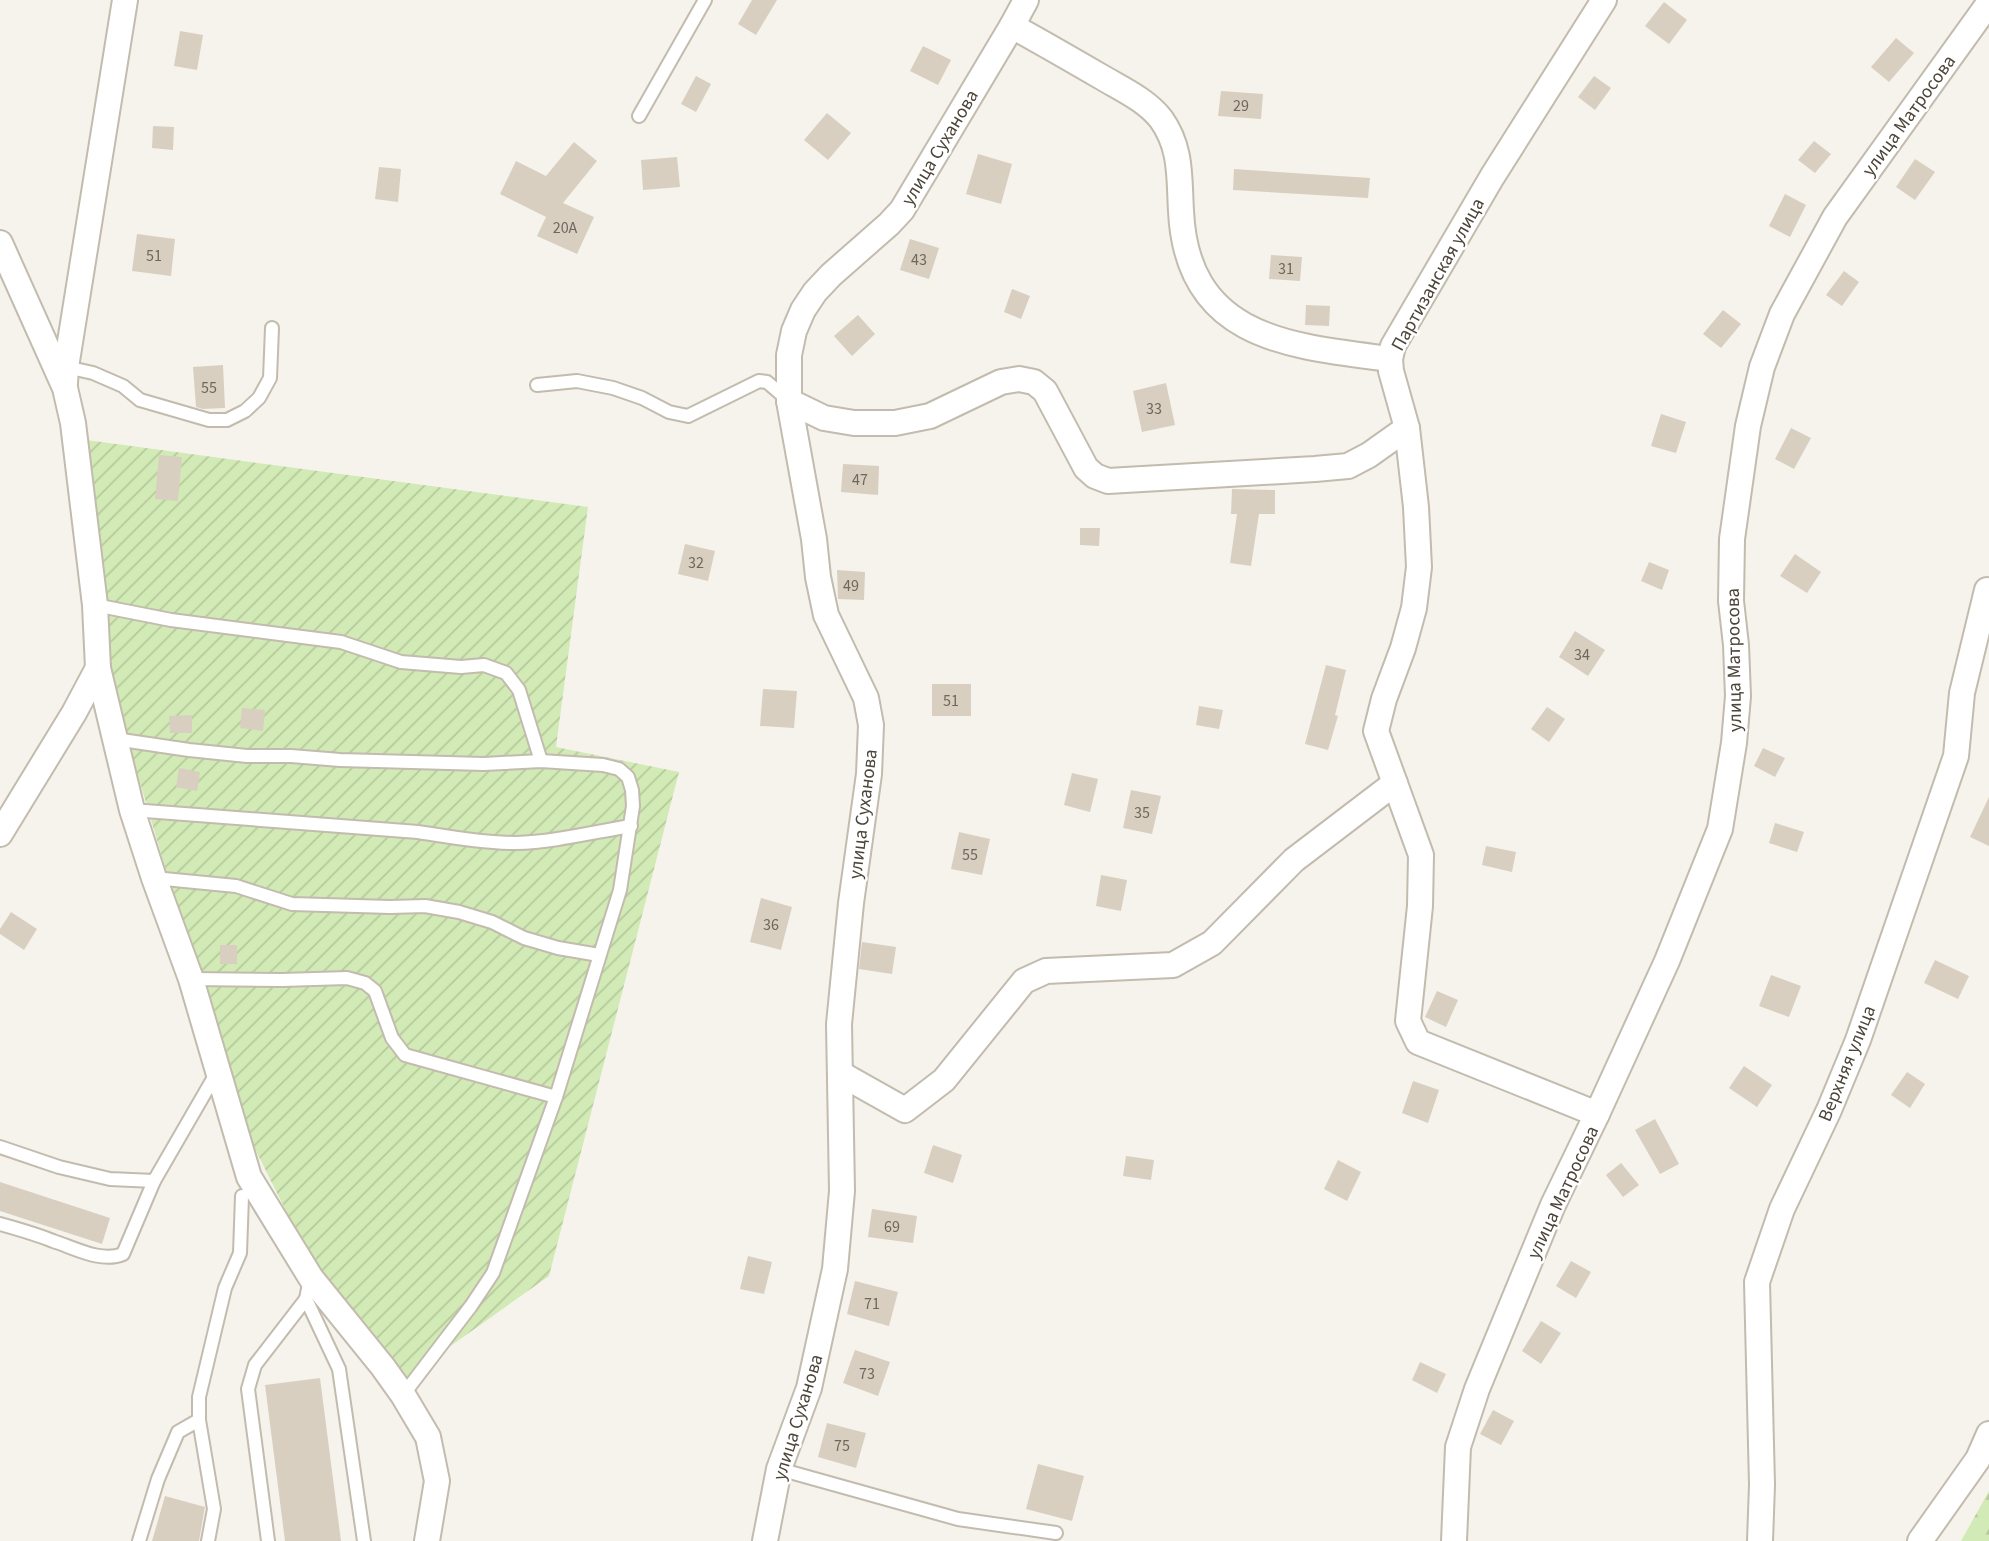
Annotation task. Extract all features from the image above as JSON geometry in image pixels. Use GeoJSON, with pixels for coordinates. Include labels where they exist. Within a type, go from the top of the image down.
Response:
{"type":"FeatureCollection","features":[{"type":"Feature","properties":{"kind":"street"},"geometry":{"type":"LineString","coordinates":[[65,378],[125,0]]}},
{"type":"Feature","properties":{"kind":"street","name":"улица Суханова"},"geometry":{"type":"LineString","coordinates":[[765,1541],[779,1469],[809,1388],[835,1269],[842,1191],[839,1024],[851,903],[869,774],[871,725],[866,698],[826,615],[789,401],[789,355],[794,331],[815,292],[902,210],[1026,0]]}},
{"type":"Feature","properties":{"kind":"street","name":"Партизанская улица"},"geometry":{"type":"LineString","coordinates":[[1597,1114],[1418,1042],[1408,1020],[1420,906],[1421,855],[1376,731],[1414,608],[1419,567],[1417,519],[1407,428],[1391,371],[1393,346],[1492,177],[1604,0]]}},
{"type":"Feature","properties":{"kind":"street","name":"улица Матросова"},"geometry":{"type":"LineString","coordinates":[[1454,1541],[1458,1447],[1477,1389],[1553,1205],[1667,961],[1720,829],[1734,743],[1738,696],[1731,601],[1732,538],[1748,426],[1762,367],[1782,314],[1835,217],[1981,3]]}},
{"type":"Feature","properties":{"kind":"street"},"geometry":{"type":"LineString","coordinates":[[1012,26],[1130,93],[1151,108],[1161,120],[1178,159],[1184,240],[1192,269],[1204,290],[1223,312],[1282,342],[1390,359]]}},
{"type":"Feature","properties":{"kind":"street"},"geometry":{"type":"LineString","coordinates":[[0,243],[65,378],[73,422],[95,605],[98,668],[132,810],[153,878],[191,979],[249,1177],[308,1288],[383,1367],[428,1437],[437,1481],[427,1541]]}},
{"type":"Feature","properties":{"kind":"street"},"geometry":{"type":"LineString","coordinates":[[789,401],[824,418],[855,423],[895,423],[930,416],[1001,382],[1027,380],[1045,391],[1086,468],[1095,476],[1108,481],[1348,466],[1369,455],[1407,428]]}},
{"type":"Feature","properties":{"kind":"street","name":"Верхняя улица"},"geometry":{"type":"LineString","coordinates":[[1760,1541],[1762,1485],[1756,1282],[1783,1209],[1858,1040],[1956,756],[1962,693],[1987,590]]}},
{"type":"Feature","properties":{"kind":"street"},"geometry":{"type":"LineString","coordinates":[[0,834],[74,713],[98,668]]}},
{"type":"Feature","properties":{"kind":"street"},"geometry":{"type":"LineString","coordinates":[[841,1074],[905,1110],[944,1080],[1024,981],[1046,971],[1172,965],[1212,943],[1294,860],[1395,783]]}},
{"type":"Feature","properties":{"kind":"street"},"geometry":{"type":"LineString","coordinates":[[1920,1541],[1978,1459],[1989,1434]]}},
{"type":"Feature","properties":{"kind":"lane"},"geometry":{"type":"LineString","coordinates":[[639,116],[705,0]]}},
{"type":"Feature","properties":{"kind":"lane"},"geometry":{"type":"LineString","coordinates":[[65,378],[93,373],[123,386],[140,400],[209,420],[227,420],[245,411],[259,398],[270,378],[272,328]]}},
{"type":"Feature","properties":{"kind":"lane"},"geometry":{"type":"LineString","coordinates":[[537,385],[576,381],[613,388],[642,398],[669,412],[688,416],[760,381],[767,382],[789,401]]}},
{"type":"Feature","properties":{"kind":"lane"},"geometry":{"type":"LineString","coordinates":[[95,605],[171,621],[341,642],[401,662],[461,667],[484,665],[506,673],[519,690],[541,761]]}},
{"type":"Feature","properties":{"kind":"lane"},"geometry":{"type":"LineString","coordinates":[[115,738],[189,750],[247,755],[340,760],[484,764],[541,761],[603,765],[619,769],[628,777],[633,806],[620,890],[556,1097],[493,1273],[403,1395]]}},
{"type":"Feature","properties":{"kind":"lane"},"geometry":{"type":"LineString","coordinates":[[132,810],[418,832],[516,843],[631,826]]}},
{"type":"Feature","properties":{"kind":"lane"},"geometry":{"type":"LineString","coordinates":[[153,878],[236,887],[292,904],[425,906],[492,922],[524,937],[558,948],[599,954]]}},
{"type":"Feature","properties":{"kind":"lane"},"geometry":{"type":"LineString","coordinates":[[191,979],[347,978],[365,983],[375,991],[392,1038],[405,1055],[556,1097]]}},
{"type":"Feature","properties":{"kind":"lane"},"geometry":{"type":"LineString","coordinates":[[0,1224],[75,1250],[106,1257],[123,1254],[154,1181],[219,1069]]}},
{"type":"Feature","properties":{"kind":"lane"},"geometry":{"type":"LineString","coordinates":[[0,1147],[59,1167],[110,1179],[154,1181]]}},
{"type":"Feature","properties":{"kind":"lane"},"geometry":{"type":"LineString","coordinates":[[208,1541],[214,1509],[199,1420],[199,1397],[225,1287],[240,1253],[242,1196]]}},
{"type":"Feature","properties":{"kind":"lane"},"geometry":{"type":"LineString","coordinates":[[268,1541],[248,1389],[255,1365],[308,1288]]}},
{"type":"Feature","properties":{"kind":"lane"},"geometry":{"type":"LineString","coordinates":[[308,1288],[339,1370],[364,1541]]}},
{"type":"Feature","properties":{"kind":"lane"},"geometry":{"type":"LineString","coordinates":[[139,1541],[158,1479],[178,1432],[199,1420]]}},
{"type":"Feature","properties":{"kind":"lane"},"geometry":{"type":"LineString","coordinates":[[779,1469],[958,1519],[1056,1533]]}},
{"type":"Feature","properties":{"kind":"green space"},"geometry":{"type":"Polygon","coordinates":[[[79,439],[588,507],[556,747],[679,772],[549,1276],[404,1379],[315,1269],[251,1141],[106,668],[79,439]]]}},
{"type":"Feature","properties":{"kind":"green space"},"geometry":{"type":"Polygon","coordinates":[[[1989,1491],[1989,1541],[1961,1541],[1989,1491]]]}},
{"type":"Feature","properties":{"kind":"building"},"geometry":{"type":"Polygon","coordinates":[[[752,0],[777,0],[756,35],[738,24],[752,0]]]}},
{"type":"Feature","properties":{"kind":"building"},"geometry":{"type":"Polygon","coordinates":[[[1664,2],[1687,20],[1669,44],[1645,26],[1664,2]]]}},
{"type":"Feature","properties":{"kind":"building"},"geometry":{"type":"Polygon","coordinates":[[[180,31],[203,35],[197,70],[174,66],[180,31]]]}},
{"type":"Feature","properties":{"kind":"building"},"geometry":{"type":"Polygon","coordinates":[[[1896,38],[1914,53],[1889,82],[1871,67],[1896,38]]]}},
{"type":"Feature","properties":{"kind":"building"},"geometry":{"type":"Polygon","coordinates":[[[923,46],[951,60],[938,85],[910,71],[923,46]]]}},
{"type":"Feature","properties":{"kind":"building"},"geometry":{"type":"Polygon","coordinates":[[[696,76],[711,84],[696,112],[681,104],[696,76]]]}},
{"type":"Feature","properties":{"kind":"building"},"geometry":{"type":"Polygon","coordinates":[[[1594,76],[1611,88],[1595,110],[1578,97],[1594,76]]]}},
{"type":"Feature","properties":{"kind":"building"},"geometry":{"type":"Polygon","coordinates":[[[1221,91],[1263,94],[1261,119],[1218,116],[1221,91]]]}},
{"type":"Feature","properties":{"kind":"building"},"geometry":{"type":"Polygon","coordinates":[[[827,113],[851,133],[828,160],[804,140],[827,113]]]}},
{"type":"Feature","properties":{"kind":"building"},"geometry":{"type":"Polygon","coordinates":[[[153,126],[174,127],[173,150],[152,148],[153,126]]]}},
{"type":"Feature","properties":{"kind":"building"},"geometry":{"type":"Polygon","coordinates":[[[1814,141],[1831,154],[1815,173],[1798,160],[1814,141]]]}},
{"type":"Feature","properties":{"kind":"building"},"geometry":{"type":"Polygon","coordinates":[[[574,142],[597,161],[563,203],[594,217],[577,254],[537,236],[546,217],[500,194],[516,161],[546,176],[574,142]]]}},
{"type":"Feature","properties":{"kind":"building"},"geometry":{"type":"Polygon","coordinates":[[[978,154],[1012,164],[1001,204],[966,194],[978,154]]]}},
{"type":"Feature","properties":{"kind":"building"},"geometry":{"type":"Polygon","coordinates":[[[677,157],[680,187],[643,190],[641,160],[677,157]]]}},
{"type":"Feature","properties":{"kind":"building"},"geometry":{"type":"Polygon","coordinates":[[[1915,159],[1935,172],[1915,200],[1896,187],[1915,159]]]}},
{"type":"Feature","properties":{"kind":"building"},"geometry":{"type":"Polygon","coordinates":[[[379,167],[401,169],[398,202],[375,199],[379,167]]]}},
{"type":"Feature","properties":{"kind":"building"},"geometry":{"type":"Polygon","coordinates":[[[1234,169],[1370,178],[1368,198],[1233,190],[1234,169]]]}},
{"type":"Feature","properties":{"kind":"building"},"geometry":{"type":"Polygon","coordinates":[[[1785,194],[1806,205],[1790,237],[1769,226],[1785,194]]]}},
{"type":"Feature","properties":{"kind":"building"},"geometry":{"type":"Polygon","coordinates":[[[137,234],[175,239],[171,276],[132,271],[137,234]]]}},
{"type":"Feature","properties":{"kind":"building"},"geometry":{"type":"Polygon","coordinates":[[[910,239],[939,248],[929,279],[900,270],[910,239]]]}},
{"type":"Feature","properties":{"kind":"building"},"geometry":{"type":"Polygon","coordinates":[[[1271,255],[1302,257],[1300,281],[1269,279],[1271,255]]]}},
{"type":"Feature","properties":{"kind":"building"},"geometry":{"type":"Polygon","coordinates":[[[1844,271],[1859,282],[1842,306],[1826,295],[1844,271]]]}},
{"type":"Feature","properties":{"kind":"building"},"geometry":{"type":"Polygon","coordinates":[[[1012,289],[1030,296],[1021,319],[1004,312],[1012,289]]]}},
{"type":"Feature","properties":{"kind":"building"},"geometry":{"type":"Polygon","coordinates":[[[1306,305],[1330,306],[1329,326],[1305,325],[1306,305]]]}},
{"type":"Feature","properties":{"kind":"building"},"geometry":{"type":"Polygon","coordinates":[[[1723,310],[1741,324],[1721,348],[1703,334],[1723,310]]]}},
{"type":"Feature","properties":{"kind":"building"},"geometry":{"type":"Polygon","coordinates":[[[858,315],[875,334],[852,356],[834,336],[858,315]]]}},
{"type":"Feature","properties":{"kind":"building"},"geometry":{"type":"Polygon","coordinates":[[[223,365],[225,408],[196,407],[193,367],[223,365]]]}},
{"type":"Feature","properties":{"kind":"building"},"geometry":{"type":"Polygon","coordinates":[[[1166,383],[1175,425],[1142,432],[1133,391],[1166,383]]]}},
{"type":"Feature","properties":{"kind":"building"},"geometry":{"type":"Polygon","coordinates":[[[1661,414],[1686,422],[1676,453],[1651,446],[1661,414]]]}},
{"type":"Feature","properties":{"kind":"building"},"geometry":{"type":"Polygon","coordinates":[[[1791,428],[1811,438],[1794,469],[1775,459],[1791,428]]]}},
{"type":"Feature","properties":{"kind":"building"},"geometry":{"type":"Polygon","coordinates":[[[159,455],[182,457],[178,501],[155,499],[159,455]]]}},
{"type":"Feature","properties":{"kind":"building"},"geometry":{"type":"Polygon","coordinates":[[[843,464],[879,466],[878,495],[841,492],[843,464]]]}},
{"type":"Feature","properties":{"kind":"building"},"geometry":{"type":"Polygon","coordinates":[[[1232,489],[1275,490],[1275,514],[1259,514],[1251,566],[1230,563],[1237,514],[1231,514],[1232,489]]]}},
{"type":"Feature","properties":{"kind":"building"},"geometry":{"type":"Polygon","coordinates":[[[1080,528],[1100,528],[1099,546],[1080,545],[1080,528]]]}},
{"type":"Feature","properties":{"kind":"building"},"geometry":{"type":"Polygon","coordinates":[[[685,544],[715,551],[708,581],[678,574],[685,544]]]}},
{"type":"Feature","properties":{"kind":"building"},"geometry":{"type":"Polygon","coordinates":[[[1795,554],[1821,572],[1807,593],[1780,576],[1795,554]]]}},
{"type":"Feature","properties":{"kind":"building"},"geometry":{"type":"Polygon","coordinates":[[[1649,562],[1669,570],[1662,590],[1641,581],[1649,562]]]}},
{"type":"Feature","properties":{"kind":"building"},"geometry":{"type":"Polygon","coordinates":[[[837,570],[865,572],[864,600],[838,599],[837,570]]]}},
{"type":"Feature","properties":{"kind":"building"},"geometry":{"type":"Polygon","coordinates":[[[1575,631],[1605,650],[1588,676],[1559,657],[1575,631]]]}},
{"type":"Feature","properties":{"kind":"building"},"geometry":{"type":"Polygon","coordinates":[[[1326,665],[1346,670],[1335,715],[1338,716],[1328,750],[1305,744],[1326,665]]]}},
{"type":"Feature","properties":{"kind":"building"},"geometry":{"type":"Polygon","coordinates":[[[932,684],[971,684],[971,716],[932,716],[932,684]]]}},
{"type":"Feature","properties":{"kind":"building"},"geometry":{"type":"Polygon","coordinates":[[[763,689],[797,691],[794,728],[760,726],[763,689]]]}},
{"type":"Feature","properties":{"kind":"building"},"geometry":{"type":"Polygon","coordinates":[[[1199,706],[1223,710],[1219,729],[1196,725],[1199,706]]]}},
{"type":"Feature","properties":{"kind":"building"},"geometry":{"type":"Polygon","coordinates":[[[1547,707],[1565,719],[1549,742],[1531,729],[1547,707]]]}},
{"type":"Feature","properties":{"kind":"building"},"geometry":{"type":"Polygon","coordinates":[[[242,708],[265,710],[263,731],[240,728],[242,708]]]}},
{"type":"Feature","properties":{"kind":"building"},"geometry":{"type":"Polygon","coordinates":[[[192,715],[192,733],[170,733],[169,716],[192,715]]]}},
{"type":"Feature","properties":{"kind":"building"},"geometry":{"type":"Polygon","coordinates":[[[1763,748],[1785,758],[1775,777],[1754,766],[1763,748]]]}},
{"type":"Feature","properties":{"kind":"building"},"geometry":{"type":"Polygon","coordinates":[[[179,768],[200,772],[197,791],[176,787],[179,768]]]}},
{"type":"Feature","properties":{"kind":"building"},"geometry":{"type":"Polygon","coordinates":[[[1072,773],[1098,779],[1090,812],[1064,805],[1072,773]]]}},
{"type":"Feature","properties":{"kind":"building"},"geometry":{"type":"Polygon","coordinates":[[[1131,790],[1161,796],[1152,834],[1123,828],[1131,790]]]}},
{"type":"Feature","properties":{"kind":"building"},"geometry":{"type":"Polygon","coordinates":[[[1989,797],[1989,846],[1970,837],[1989,797]]]}},
{"type":"Feature","properties":{"kind":"building"},"geometry":{"type":"Polygon","coordinates":[[[1775,823],[1804,832],[1797,852],[1769,843],[1775,823]]]}},
{"type":"Feature","properties":{"kind":"building"},"geometry":{"type":"Polygon","coordinates":[[[959,832],[990,839],[982,875],[951,869],[959,832]]]}},
{"type":"Feature","properties":{"kind":"building"},"geometry":{"type":"Polygon","coordinates":[[[1486,846],[1516,852],[1512,872],[1482,865],[1486,846]]]}},
{"type":"Feature","properties":{"kind":"building"},"geometry":{"type":"Polygon","coordinates":[[[1101,875],[1127,880],[1121,911],[1096,906],[1101,875]]]}},
{"type":"Feature","properties":{"kind":"building"},"geometry":{"type":"Polygon","coordinates":[[[761,898],[792,907],[781,950],[750,942],[761,898]]]}},
{"type":"Feature","properties":{"kind":"building"},"geometry":{"type":"Polygon","coordinates":[[[11,912],[37,929],[24,950],[0,934],[0,929],[11,912]]]}},
{"type":"Feature","properties":{"kind":"building"},"geometry":{"type":"Polygon","coordinates":[[[862,942],[896,947],[892,974],[859,969],[862,942]]]}},
{"type":"Feature","properties":{"kind":"building"},"geometry":{"type":"Polygon","coordinates":[[[220,945],[237,945],[237,964],[220,964],[220,945]]]}},
{"type":"Feature","properties":{"kind":"building"},"geometry":{"type":"Polygon","coordinates":[[[1935,960],[1969,976],[1958,999],[1924,983],[1935,960]]]}},
{"type":"Feature","properties":{"kind":"building"},"geometry":{"type":"Polygon","coordinates":[[[1771,975],[1801,986],[1789,1017],[1759,1006],[1771,975]]]}},
{"type":"Feature","properties":{"kind":"building"},"geometry":{"type":"Polygon","coordinates":[[[1437,991],[1458,1000],[1446,1027],[1425,1017],[1437,991]]]}},
{"type":"Feature","properties":{"kind":"building"},"geometry":{"type":"Polygon","coordinates":[[[1744,1066],[1772,1085],[1757,1107],[1729,1088],[1744,1066]]]}},
{"type":"Feature","properties":{"kind":"building"},"geometry":{"type":"Polygon","coordinates":[[[1907,1072],[1925,1084],[1910,1108],[1891,1095],[1907,1072]]]}},
{"type":"Feature","properties":{"kind":"building"},"geometry":{"type":"Polygon","coordinates":[[[1413,1081],[1439,1090],[1428,1123],[1402,1113],[1413,1081]]]}},
{"type":"Feature","properties":{"kind":"building"},"geometry":{"type":"Polygon","coordinates":[[[1655,1119],[1679,1164],[1660,1174],[1635,1130],[1655,1119]]]}},
{"type":"Feature","properties":{"kind":"building"},"geometry":{"type":"Polygon","coordinates":[[[933,1145],[962,1155],[953,1183],[924,1173],[933,1145]]]}},
{"type":"Feature","properties":{"kind":"building"},"geometry":{"type":"Polygon","coordinates":[[[1126,1156],[1154,1160],[1151,1180],[1123,1176],[1126,1156]]]}},
{"type":"Feature","properties":{"kind":"building"},"geometry":{"type":"Polygon","coordinates":[[[1338,1160],[1361,1172],[1347,1201],[1324,1189],[1338,1160]]]}},
{"type":"Feature","properties":{"kind":"building"},"geometry":{"type":"Polygon","coordinates":[[[1621,1163],[1639,1185],[1623,1197],[1606,1175],[1621,1163]]]}},
{"type":"Feature","properties":{"kind":"building"},"geometry":{"type":"Polygon","coordinates":[[[0,1182],[110,1218],[102,1244],[0,1211],[0,1182]]]}},
{"type":"Feature","properties":{"kind":"building"},"geometry":{"type":"Polygon","coordinates":[[[872,1209],[917,1216],[913,1243],[868,1237],[872,1209]]]}},
{"type":"Feature","properties":{"kind":"building"},"geometry":{"type":"Polygon","coordinates":[[[748,1256],[772,1262],[764,1294],[740,1289],[748,1256]]]}},
{"type":"Feature","properties":{"kind":"building"},"geometry":{"type":"Polygon","coordinates":[[[1571,1261],[1591,1272],[1576,1298],[1556,1286],[1571,1261]]]}},
{"type":"Feature","properties":{"kind":"building"},"geometry":{"type":"Polygon","coordinates":[[[855,1281],[898,1292],[889,1326],[847,1314],[855,1281]]]}},
{"type":"Feature","properties":{"kind":"building"},"geometry":{"type":"Polygon","coordinates":[[[1541,1321],[1561,1333],[1541,1364],[1522,1351],[1541,1321]]]}},
{"type":"Feature","properties":{"kind":"building"},"geometry":{"type":"Polygon","coordinates":[[[855,1350],[890,1362],[878,1396],[843,1383],[855,1350]]]}},
{"type":"Feature","properties":{"kind":"building"},"geometry":{"type":"Polygon","coordinates":[[[1420,1362],[1446,1374],[1437,1393],[1412,1380],[1420,1362]]]}},
{"type":"Feature","properties":{"kind":"building"},"geometry":{"type":"Polygon","coordinates":[[[320,1378],[341,1541],[285,1541],[265,1385],[320,1378]]]}},
{"type":"Feature","properties":{"kind":"building"},"geometry":{"type":"Polygon","coordinates":[[[1493,1410],[1514,1421],[1501,1445],[1480,1434],[1493,1410]]]}},
{"type":"Feature","properties":{"kind":"building"},"geometry":{"type":"Polygon","coordinates":[[[827,1423],[866,1433],[856,1468],[818,1457],[827,1423]]]}},
{"type":"Feature","properties":{"kind":"building"},"geometry":{"type":"Polygon","coordinates":[[[1038,1464],[1084,1476],[1072,1521],[1026,1509],[1038,1464]]]}},
{"type":"Feature","properties":{"kind":"building"},"geometry":{"type":"Polygon","coordinates":[[[165,1496],[205,1507],[199,1541],[152,1541],[165,1496]]]}}]}
